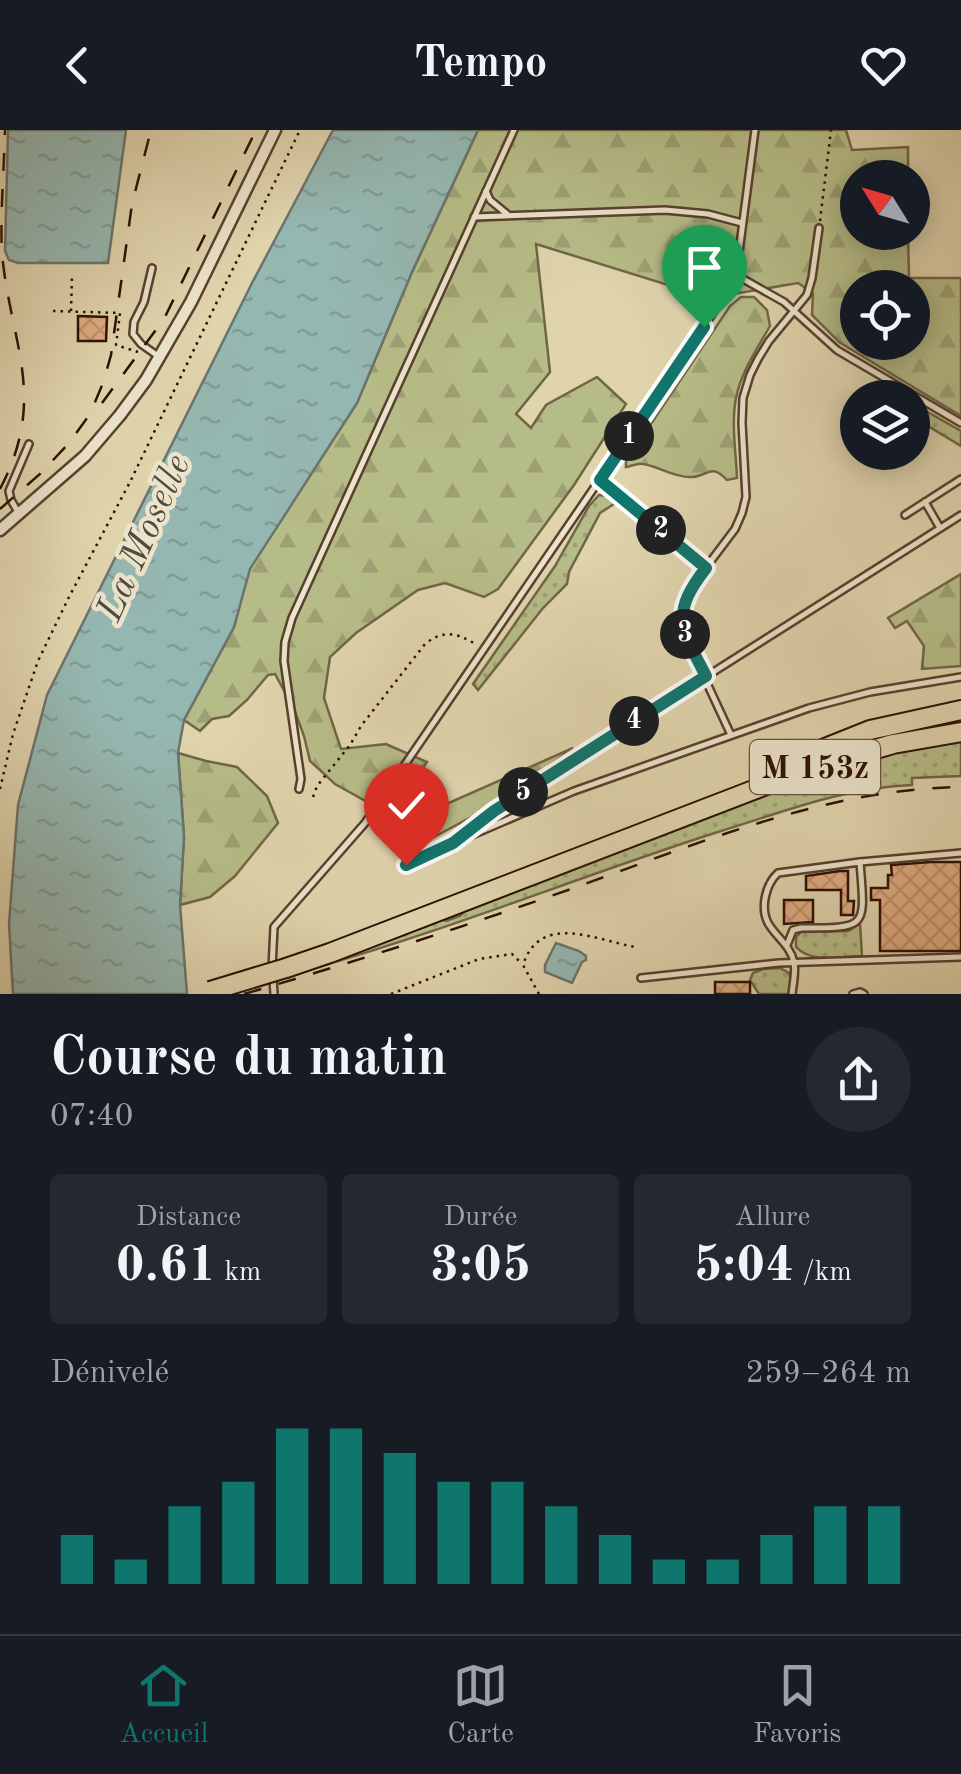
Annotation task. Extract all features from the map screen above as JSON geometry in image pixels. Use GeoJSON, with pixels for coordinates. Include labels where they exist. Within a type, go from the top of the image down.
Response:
{"type":"FeatureCollection","features":[{"type":"Feature","properties":{"kind":"main road"},"geometry":{"type":"LineString","coordinates":[[676,820],[724,793],[870,730],[961,710]]}},
{"type":"Feature","properties":{"kind":"main road","name":"M 153z"},"geometry":{"type":"LineString","coordinates":[[200,994],[330,954],[808,768],[893,744],[961,732]]}},
{"type":"Feature","properties":{"kind":"street"},"geometry":{"type":"LineString","coordinates":[[0,530],[84,456],[146,380],[191,302],[275,130]]}},
{"type":"Feature","properties":{"kind":"lane"},"geometry":{"type":"LineString","coordinates":[[299,789],[284,661],[292,618],[514,130]]}},
{"type":"Feature","properties":{"kind":"lane"},"geometry":{"type":"LineString","coordinates":[[274,994],[274,927],[365,823],[736,275],[755,130]]}},
{"type":"Feature","properties":{"kind":"lane"},"geometry":{"type":"LineString","coordinates":[[486,190],[498,209],[511,216]]}},
{"type":"Feature","properties":{"kind":"lane"},"geometry":{"type":"LineString","coordinates":[[474,217],[666,210],[708,214],[742,223]]}},
{"type":"Feature","properties":{"kind":"lane"},"geometry":{"type":"LineString","coordinates":[[731,736],[686,638],[681,618],[692,586],[742,513],[746,497],[743,398],[750,375],[769,341],[807,295],[819,228]]}},
{"type":"Feature","properties":{"kind":"lane"},"geometry":{"type":"LineString","coordinates":[[152,268],[133,330],[134,338],[160,357]]}},
{"type":"Feature","properties":{"kind":"lane"},"geometry":{"type":"LineString","coordinates":[[736,275],[793,311],[837,350],[961,423]]}},
{"type":"Feature","properties":{"kind":"lane"},"geometry":{"type":"LineString","coordinates":[[20,514],[10,490],[29,444]]}},
{"type":"Feature","properties":{"kind":"lane"},"geometry":{"type":"LineString","coordinates":[[905,514],[961,479]]}},
{"type":"Feature","properties":{"kind":"lane"},"geometry":{"type":"LineString","coordinates":[[600,480],[706,568]]}},
{"type":"Feature","properties":{"kind":"lane"},"geometry":{"type":"LineString","coordinates":[[925,502],[940,528]]}},
{"type":"Feature","properties":{"kind":"lane"},"geometry":{"type":"LineString","coordinates":[[453,843],[494,811],[961,515]]}},
{"type":"Feature","properties":{"kind":"lane"},"geometry":{"type":"LineString","coordinates":[[406,865],[574,791],[833,700],[961,677]]}},
{"type":"Feature","properties":{"kind":"lane"},"geometry":{"type":"LineString","coordinates":[[792,994],[794,962],[787,945],[766,921],[765,893],[778,872],[961,853]]}},
{"type":"Feature","properties":{"kind":"lane"},"geometry":{"type":"LineString","coordinates":[[787,945],[794,930],[842,928],[859,919],[864,909],[860,862]]}},
{"type":"Feature","properties":{"kind":"lane"},"geometry":{"type":"LineString","coordinates":[[640,978],[794,962],[961,958]]}},
{"type":"Feature","properties":{"kind":"lane"},"geometry":{"type":"LineString","coordinates":[[853,994],[864,994]]}},
{"type":"Feature","properties":{"kind":"path"},"geometry":{"type":"LineString","coordinates":[[0,789],[12,734],[38,660],[300,130]]}},
{"type":"Feature","properties":{"kind":"path"},"geometry":{"type":"LineString","coordinates":[[819,228],[831,130]]}},
{"type":"Feature","properties":{"kind":"path"},"geometry":{"type":"LineString","coordinates":[[71,312],[72,276]]}},
{"type":"Feature","properties":{"kind":"path"},"geometry":{"type":"LineString","coordinates":[[53,311],[120,313],[116,345],[136,353],[145,347]]}},
{"type":"Feature","properties":{"kind":"path"},"geometry":{"type":"LineString","coordinates":[[313,796],[425,644],[446,633],[457,634],[484,649]]}},
{"type":"Feature","properties":{"kind":"path"},"geometry":{"type":"LineString","coordinates":[[523,965],[533,946],[552,933],[635,946]]}},
{"type":"Feature","properties":{"kind":"path"},"geometry":{"type":"LineString","coordinates":[[391,994],[479,959],[504,954],[512,954],[523,965],[539,994]]}},
{"type":"Feature","properties":{"kind":"green space"},"geometry":{"type":"Polygon","coordinates":[[[478,130],[846,130],[852,150],[908,147],[908,160],[840,160],[840,250],[908,250],[909,270],[840,270],[840,343],[812,315],[813,293],[798,283],[710,298],[536,244],[550,372],[516,414],[531,428],[546,405],[597,377],[626,404],[574,485],[498,589],[484,597],[445,583],[418,590],[356,633],[330,657],[324,698],[341,749],[386,744],[427,762],[406,793],[433,810],[573,748],[503,800],[432,838],[335,784],[310,761],[294,709],[275,674],[268,675],[229,716],[212,719],[200,731],[184,720],[234,627],[249,569],[357,403],[478,130]]]}},
{"type":"Feature","properties":{"kind":"green space"},"geometry":{"type":"Polygon","coordinates":[[[930,278],[961,278],[961,416],[930,397],[930,380],[902,380],[869,360],[930,360],[930,278]]]}},
{"type":"Feature","properties":{"kind":"green space"},"geometry":{"type":"Polygon","coordinates":[[[741,297],[754,297],[767,310],[770,326],[738,388],[734,428],[737,478],[727,480],[713,471],[685,477],[643,464],[626,467],[626,461],[730,306],[741,297]]]}},
{"type":"Feature","properties":{"kind":"green space"},"geometry":{"type":"Polygon","coordinates":[[[930,413],[961,431],[961,446],[930,427],[930,413]]]}},
{"type":"Feature","properties":{"kind":"green space"},"geometry":{"type":"Polygon","coordinates":[[[599,495],[607,496],[614,504],[600,513],[569,572],[567,584],[478,690],[473,684],[599,495]]]}},
{"type":"Feature","properties":{"kind":"green space"},"geometry":{"type":"Polygon","coordinates":[[[961,574],[961,666],[922,669],[924,646],[907,621],[895,628],[888,618],[961,574]]]}},
{"type":"Feature","properties":{"kind":"green space"},"geometry":{"type":"Polygon","coordinates":[[[961,740],[961,776],[912,778],[912,785],[863,790],[791,809],[318,967],[320,962],[441,919],[460,916],[465,910],[772,790],[877,756],[961,740]]]}},
{"type":"Feature","properties":{"kind":"green space"},"geometry":{"type":"Polygon","coordinates":[[[178,753],[237,767],[267,796],[278,823],[235,876],[210,897],[180,905],[184,837],[178,753]]]}},
{"type":"Feature","properties":{"kind":"green space"},"geometry":{"type":"Polygon","coordinates":[[[860,924],[862,956],[810,956],[796,947],[796,937],[801,932],[848,931],[860,924]]]}},
{"type":"Feature","properties":{"kind":"green space"},"geometry":{"type":"Polygon","coordinates":[[[780,968],[789,973],[789,994],[759,994],[750,980],[753,973],[780,968]]]}},
{"type":"Feature","properties":{"kind":"water"},"geometry":{"type":"Polygon","coordinates":[[[8,130],[126,130],[108,263],[9,260],[5,251],[8,130]]]}},
{"type":"Feature","properties":{"kind":"water","name":"La Moselle"},"geometry":{"type":"Polygon","coordinates":[[[333,130],[478,130],[357,403],[250,569],[234,627],[184,720],[178,753],[184,837],[180,905],[187,994],[13,994],[9,924],[18,805],[47,695],[252,283],[333,130]]]}},
{"type":"Feature","properties":{"kind":"water"},"geometry":{"type":"Polygon","coordinates":[[[556,943],[586,956],[572,983],[545,972],[556,943]]]}},
{"type":"Feature","properties":{"kind":"building"},"geometry":{"type":"Polygon","coordinates":[[[78,316],[107,317],[106,341],[78,341],[78,316]]]}},
{"type":"Feature","properties":{"kind":"building"},"geometry":{"type":"Polygon","coordinates":[[[961,862],[961,951],[880,951],[880,900],[871,900],[871,888],[888,888],[891,865],[961,862]]]}},
{"type":"Feature","properties":{"kind":"building"},"geometry":{"type":"Polygon","coordinates":[[[848,871],[848,901],[854,901],[853,915],[841,915],[841,890],[806,890],[806,876],[848,871]]]}},
{"type":"Feature","properties":{"kind":"building"},"geometry":{"type":"Polygon","coordinates":[[[784,900],[813,900],[813,922],[784,924],[784,900]]]}},
{"type":"Feature","properties":{"kind":"building"},"geometry":{"type":"Polygon","coordinates":[[[715,982],[750,982],[750,994],[715,994],[715,982]]]}},
{"type":"Feature","properties":{"kind":"railway"},"geometry":{"type":"LineString","coordinates":[[0,489],[22,426],[24,398],[2,254],[5,130]]}},
{"type":"Feature","properties":{"kind":"railway"},"geometry":{"type":"LineString","coordinates":[[0,509],[69,443],[90,414],[103,383],[111,355],[132,204],[151,130]]}},
{"type":"Feature","properties":{"kind":"railway"},"geometry":{"type":"LineString","coordinates":[[102,403],[164,319],[256,130]]}},
{"type":"Feature","properties":{"kind":"railway"},"geometry":{"type":"LineString","coordinates":[[244,994],[449,930],[762,822],[860,797],[961,787]]}},
{"type":"Feature","properties":{"kind":"route"},"geometry":{"type":"LineString","coordinates":[[406,865],[453,843],[494,811],[706,676],[686,638],[681,618],[692,586],[706,568],[600,480],[704,327]]}}]}
